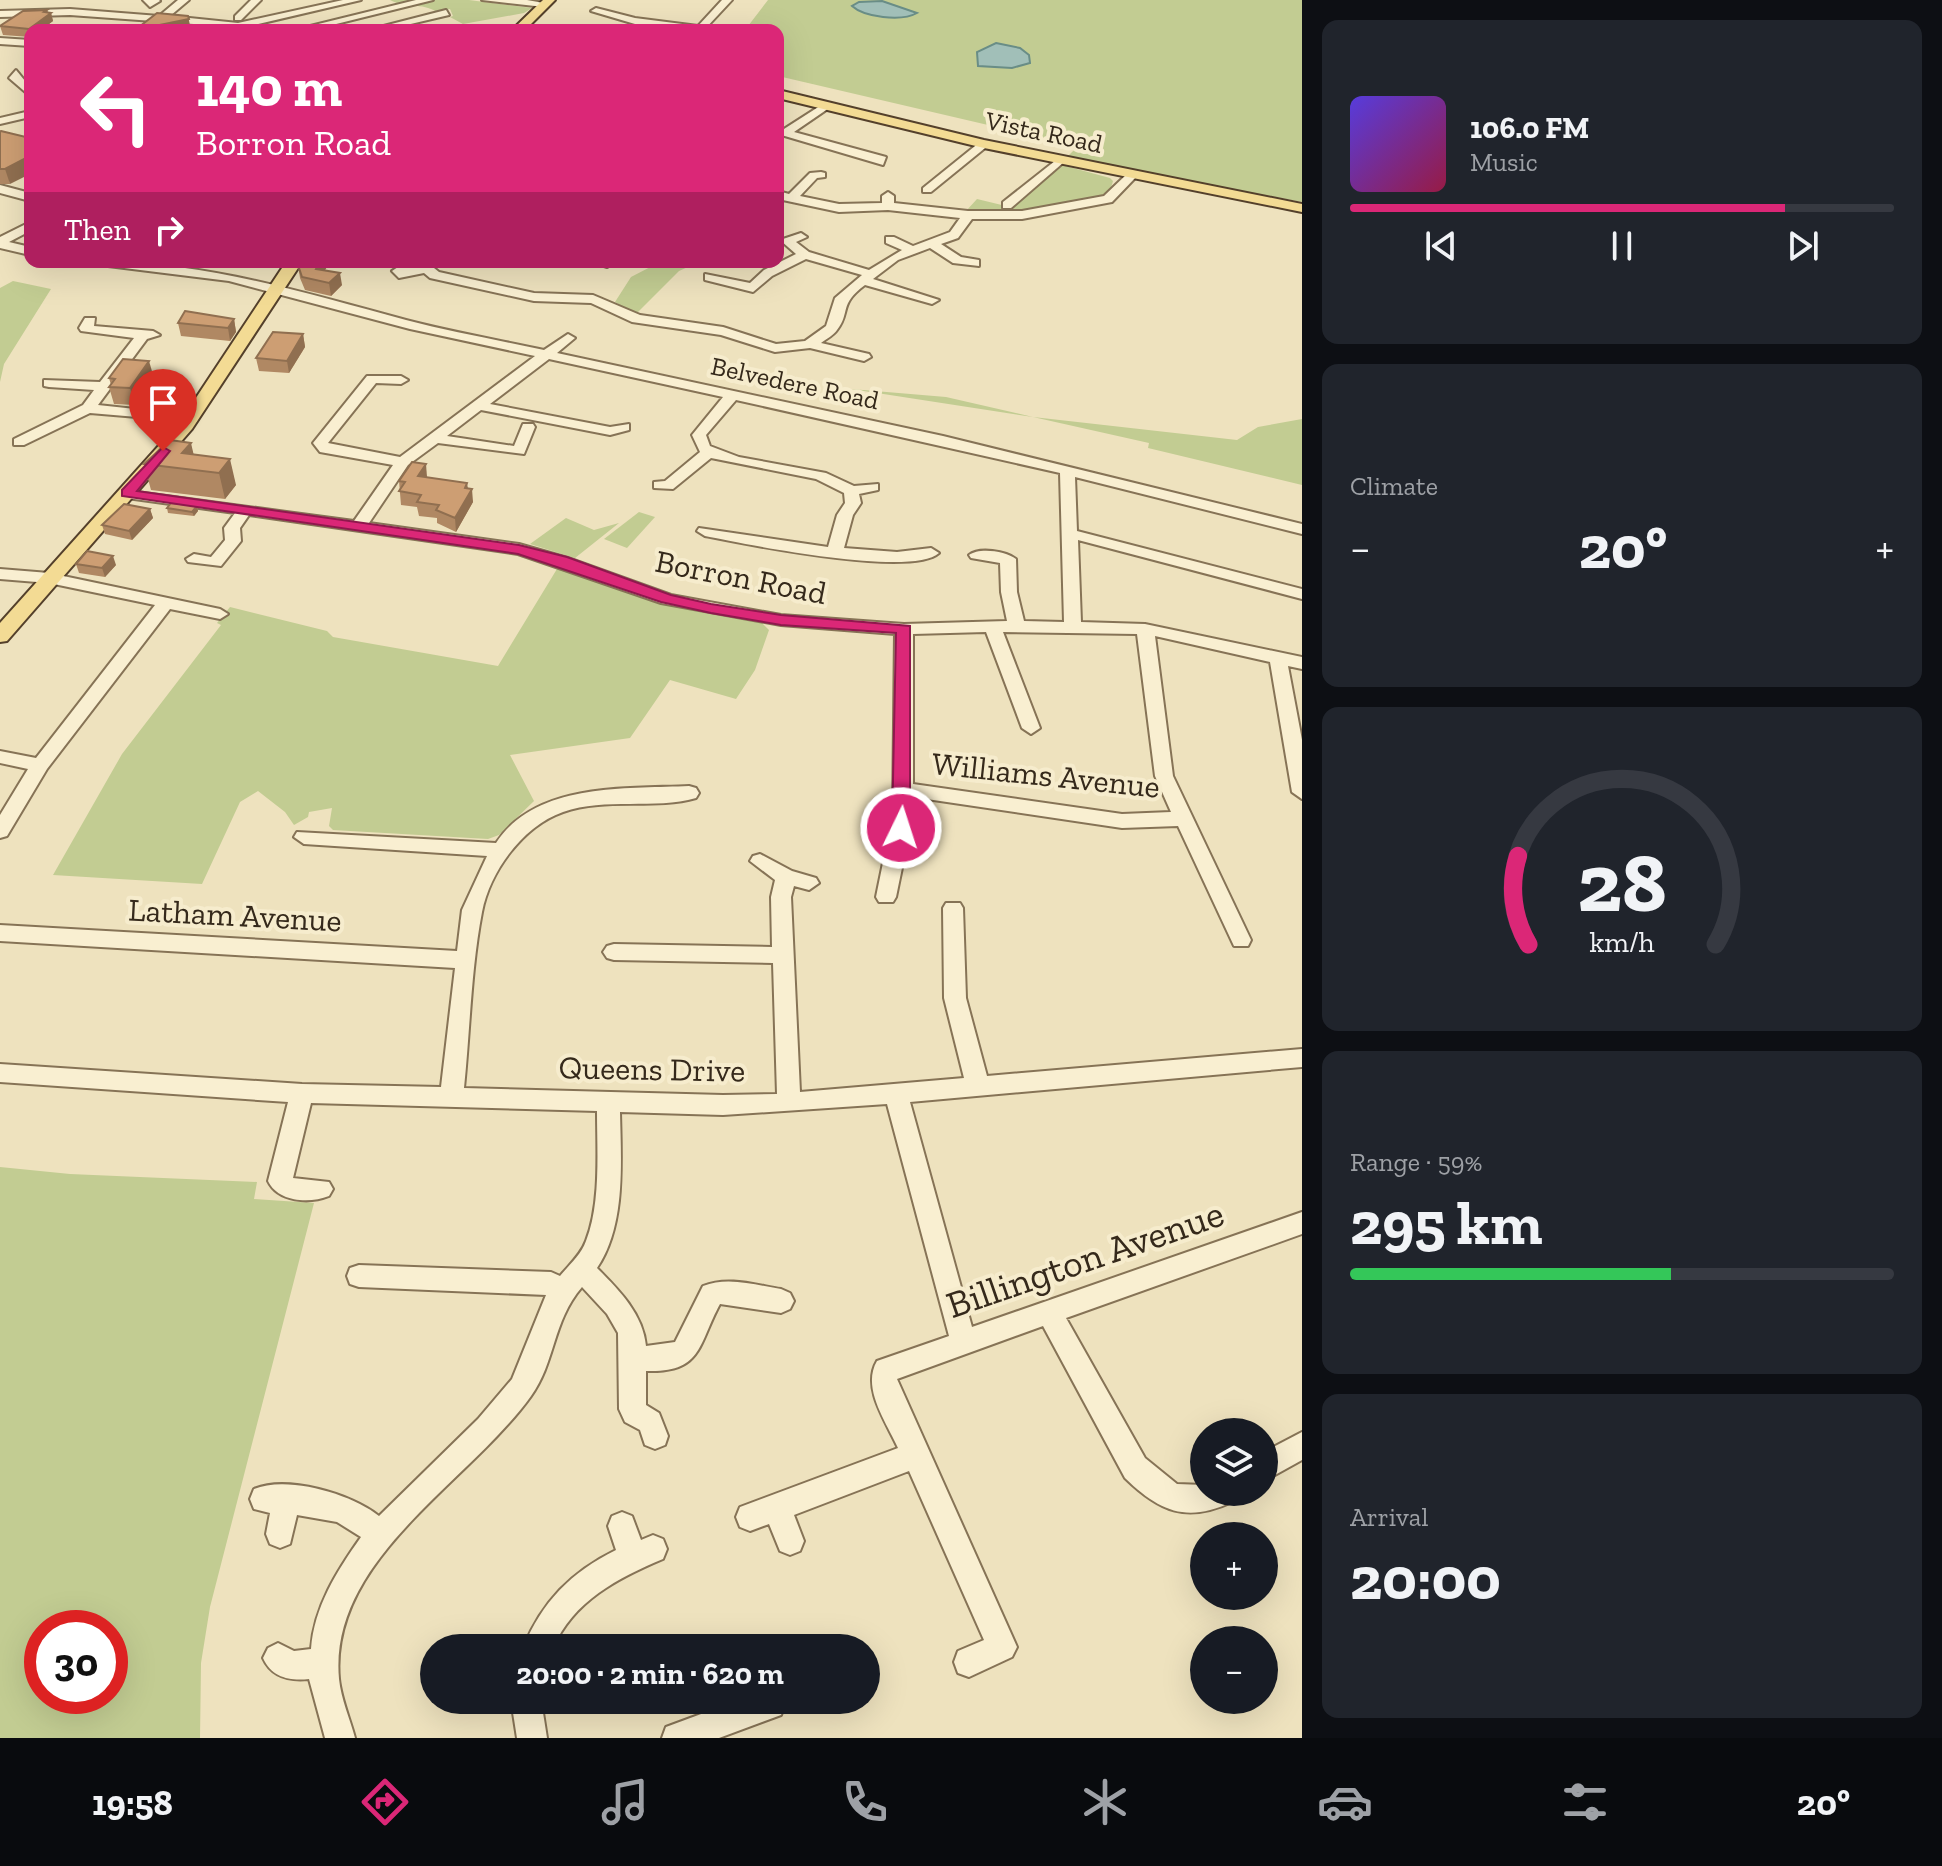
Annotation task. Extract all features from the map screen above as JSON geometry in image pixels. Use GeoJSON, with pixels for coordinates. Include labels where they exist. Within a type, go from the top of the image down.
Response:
{"type":"FeatureCollection","features":[{"type":"Feature","properties":{"kind":"main road"},"geometry":{"type":"LineString","coordinates":[[529,24],[547,2]]}},
{"type":"Feature","properties":{"kind":"main road","name":"Vista Road"},"geometry":{"type":"LineString","coordinates":[[784,95],[1131,176],[1302,208]]}},
{"type":"Feature","properties":{"kind":"main road"},"geometry":{"type":"LineString","coordinates":[[0,636],[191,419],[290,268]]}},
{"type":"Feature","properties":{"kind":"street"},"geometry":{"type":"LineString","coordinates":[[155,24],[184,0]]}},
{"type":"Feature","properties":{"kind":"street"},"geometry":{"type":"LineString","coordinates":[[237,24],[256,0]]}},
{"type":"Feature","properties":{"kind":"street"},"geometry":{"type":"LineString","coordinates":[[241,24],[356,0]]}},
{"type":"Feature","properties":{"kind":"street"},"geometry":{"type":"LineString","coordinates":[[325,24],[428,0]]}},
{"type":"Feature","properties":{"kind":"street"},"geometry":{"type":"LineString","coordinates":[[487,0],[547,2]]}},
{"type":"Feature","properties":{"kind":"street"},"geometry":{"type":"LineString","coordinates":[[705,24],[727,0]]}},
{"type":"Feature","properties":{"kind":"street"},"geometry":{"type":"LineString","coordinates":[[627,4],[602,12],[656,24]]}},
{"type":"Feature","properties":{"kind":"street"},"geometry":{"type":"LineString","coordinates":[[0,14],[25,6],[224,24]]}},
{"type":"Feature","properties":{"kind":"street"},"geometry":{"type":"LineString","coordinates":[[0,25],[25,6]]}},
{"type":"Feature","properties":{"kind":"street"},"geometry":{"type":"LineString","coordinates":[[399,24],[446,13]]}},
{"type":"Feature","properties":{"kind":"street"},"geometry":{"type":"LineString","coordinates":[[79,24],[92,14]]}},
{"type":"Feature","properties":{"kind":"street"},"geometry":{"type":"LineString","coordinates":[[0,41],[24,43]]}},
{"type":"Feature","properties":{"kind":"street"},"geometry":{"type":"LineString","coordinates":[[15,75],[24,67]]}},
{"type":"Feature","properties":{"kind":"street"},"geometry":{"type":"LineString","coordinates":[[0,79],[24,73]]}},
{"type":"Feature","properties":{"kind":"street"},"geometry":{"type":"LineString","coordinates":[[15,75],[24,87]]}},
{"type":"Feature","properties":{"kind":"street"},"geometry":{"type":"LineString","coordinates":[[784,131],[827,106]]}},
{"type":"Feature","properties":{"kind":"street"},"geometry":{"type":"LineString","coordinates":[[0,121],[24,115]]}},
{"type":"Feature","properties":{"kind":"street"},"geometry":{"type":"LineString","coordinates":[[784,133],[882,159],[879,163]]}},
{"type":"Feature","properties":{"kind":"street"},"geometry":{"type":"LineString","coordinates":[[927,190],[984,144]]}},
{"type":"Feature","properties":{"kind":"street"},"geometry":{"type":"LineString","coordinates":[[1007,205],[1060,160]]}},
{"type":"Feature","properties":{"kind":"street"},"geometry":{"type":"LineString","coordinates":[[792,197],[815,175]]}},
{"type":"Feature","properties":{"kind":"street"},"geometry":{"type":"LineString","coordinates":[[784,196],[839,208],[888,201],[1020,224],[1108,199],[1131,176]]}},
{"type":"Feature","properties":{"kind":"street"},"geometry":{"type":"LineString","coordinates":[[0,189],[24,195]]}},
{"type":"Feature","properties":{"kind":"street"},"geometry":{"type":"LineString","coordinates":[[430,268],[435,275],[534,297],[593,299],[637,319],[723,331],[775,348],[796,348],[810,344],[832,328],[840,301],[868,278],[912,250],[958,232],[968,215]]}},
{"type":"Feature","properties":{"kind":"street"},"geometry":{"type":"LineString","coordinates":[[0,243],[24,229]]}},
{"type":"Feature","properties":{"kind":"street"},"geometry":{"type":"LineString","coordinates":[[784,238],[801,237]]}},
{"type":"Feature","properties":{"kind":"street"},"geometry":{"type":"LineString","coordinates":[[784,239],[805,255],[932,300]]}},
{"type":"Feature","properties":{"kind":"street"},"geometry":{"type":"LineString","coordinates":[[890,240],[912,250]]}},
{"type":"Feature","properties":{"kind":"street"},"geometry":{"type":"LineString","coordinates":[[0,243],[24,249]]}},
{"type":"Feature","properties":{"kind":"street"},"geometry":{"type":"LineString","coordinates":[[931,243],[957,260],[975,263]]}},
{"type":"Feature","properties":{"kind":"street"},"geometry":{"type":"LineString","coordinates":[[784,265],[805,255]]}},
{"type":"Feature","properties":{"kind":"street"},"geometry":{"type":"LineString","coordinates":[[157,268],[262,281],[290,268]]}},
{"type":"Feature","properties":{"kind":"street"},"geometry":{"type":"LineString","coordinates":[[398,271],[417,268]]}},
{"type":"Feature","properties":{"kind":"street"},"geometry":{"type":"LineString","coordinates":[[710,277],[758,289],[768,273],[778,268]]}},
{"type":"Feature","properties":{"kind":"street","name":"Belvedere Road"},"geometry":{"type":"LineString","coordinates":[[230,277],[275,292],[410,325],[1067,471],[1302,529]]}},
{"type":"Feature","properties":{"kind":"street"},"geometry":{"type":"LineString","coordinates":[[20,442],[88,408],[150,334],[86,328],[90,321]]}},
{"type":"Feature","properties":{"kind":"street"},"geometry":{"type":"LineString","coordinates":[[395,341],[410,325]]}},
{"type":"Feature","properties":{"kind":"street"},"geometry":{"type":"LineString","coordinates":[[359,526],[387,481],[403,462],[568,338]]}},
{"type":"Feature","properties":{"kind":"street"},"geometry":{"type":"LineString","coordinates":[[810,344],[864,357]]}},
{"type":"Feature","properties":{"kind":"street"},"geometry":{"type":"LineString","coordinates":[[401,380],[366,378],[320,443],[330,450],[403,462]]}},
{"type":"Feature","properties":{"kind":"street"},"geometry":{"type":"LineString","coordinates":[[49,383],[68,380],[105,387]]}},
{"type":"Feature","properties":{"kind":"street"},"geometry":{"type":"LineString","coordinates":[[732,395],[699,435],[701,445],[709,452],[834,481],[851,491],[873,487]]}},
{"type":"Feature","properties":{"kind":"street"},"geometry":{"type":"LineString","coordinates":[[480,406],[613,434]]}},
{"type":"Feature","properties":{"kind":"street"},"geometry":{"type":"LineString","coordinates":[[88,408],[191,419]]}},
{"type":"Feature","properties":{"kind":"street"},"geometry":{"type":"LineString","coordinates":[[434,438],[519,451],[528,427]]}},
{"type":"Feature","properties":{"kind":"street"},"geometry":{"type":"LineString","coordinates":[[667,486],[709,452]]}},
{"type":"Feature","properties":{"kind":"street"},"geometry":{"type":"LineString","coordinates":[[1067,471],[1073,627]]}},
{"type":"Feature","properties":{"kind":"street"},"geometry":{"type":"LineString","coordinates":[[835,551],[845,515],[853,503],[851,491]]}},
{"type":"Feature","properties":{"kind":"street","name":"Borron Road"},"geometry":{"type":"LineString","coordinates":[[127,493],[519,549],[667,599],[781,620],[904,629],[1017,626],[1145,629],[1302,663]]}},
{"type":"Feature","properties":{"kind":"street"},"geometry":{"type":"LineString","coordinates":[[194,559],[212,567],[233,541],[232,528],[245,510]]}},
{"type":"Feature","properties":{"kind":"street"},"geometry":{"type":"LineString","coordinates":[[704,531],[786,547],[897,557],[931,553]]}},
{"type":"Feature","properties":{"kind":"street"},"geometry":{"type":"LineString","coordinates":[[1068,533],[1302,594]]}},
{"type":"Feature","properties":{"kind":"street"},"geometry":{"type":"LineString","coordinates":[[977,555],[1008,555],[1009,592],[1017,626]]}},
{"type":"Feature","properties":{"kind":"street"},"geometry":{"type":"LineString","coordinates":[[0,574],[49,578],[220,614]]}},
{"type":"Feature","properties":{"kind":"street"},"geometry":{"type":"LineString","coordinates":[[0,831],[40,765],[166,603]]}},
{"type":"Feature","properties":{"kind":"street"},"geometry":{"type":"LineString","coordinates":[[993,627],[1031,728]]}},
{"type":"Feature","properties":{"kind":"street"},"geometry":{"type":"LineString","coordinates":[[886,897],[901,828],[904,789],[904,629]]}},
{"type":"Feature","properties":{"kind":"street"},"geometry":{"type":"LineString","coordinates":[[1145,629],[1158,750],[1164,776],[1241,940]]}},
{"type":"Feature","properties":{"kind":"street"},"geometry":{"type":"LineString","coordinates":[[1278,657],[1302,792]]}},
{"type":"Feature","properties":{"kind":"street"},"geometry":{"type":"LineString","coordinates":[[0,757],[40,765]]}},
{"type":"Feature","properties":{"kind":"street","name":"Williams Avenue"},"geometry":{"type":"LineString","coordinates":[[904,789],[1122,821],[1182,819]]}},
{"type":"Feature","properties":{"kind":"street"},"geometry":{"type":"LineString","coordinates":[[452,1095],[472,910],[480,886],[501,850],[528,820],[563,803],[583,798],[689,793]]}},
{"type":"Feature","properties":{"kind":"street"},"geometry":{"type":"LineString","coordinates":[[304,837],[322,828],[501,850]]}},
{"type":"Feature","properties":{"kind":"street"},"geometry":{"type":"LineString","coordinates":[[760,861],[786,877],[809,883]]}},
{"type":"Feature","properties":{"kind":"street"},"geometry":{"type":"LineString","coordinates":[[786,877],[781,897],[789,1103]]}},
{"type":"Feature","properties":{"kind":"street"},"geometry":{"type":"LineString","coordinates":[[953,908],[955,998],[978,1087]]}},
{"type":"Feature","properties":{"kind":"street","name":"Latham Avenue"},"geometry":{"type":"LineString","coordinates":[[0,933],[466,960]]}},
{"type":"Feature","properties":{"kind":"street"},"geometry":{"type":"LineString","coordinates":[[614,952],[784,955]]}},
{"type":"Feature","properties":{"kind":"street","name":"Queens Drive"},"geometry":{"type":"LineString","coordinates":[[0,1073],[302,1093],[723,1105],[789,1103],[1302,1058]]}},
{"type":"Feature","properties":{"kind":"street"},"geometry":{"type":"LineString","coordinates":[[302,1093],[280,1181],[287,1188],[321,1189]]}},
{"type":"Feature","properties":{"kind":"street"},"geometry":{"type":"LineString","coordinates":[[896,1094],[963,1341]]}},
{"type":"Feature","properties":{"kind":"street"},"geometry":{"type":"LineString","coordinates":[[340,1738],[327,1701],[323,1663],[326,1635],[343,1587],[379,1535],[519,1392],[533,1367],[542,1330],[572,1279],[593,1252],[601,1232],[608,1101]]}},
{"type":"Feature","properties":{"kind":"street","name":"Billington Avenue"},"geometry":{"type":"LineString","coordinates":[[916,1455],[883,1382],[883,1375],[892,1366],[1302,1223]]}},
{"type":"Feature","properties":{"kind":"street"},"geometry":{"type":"LineString","coordinates":[[359,1276],[551,1284],[572,1279],[622,1313],[632,1335],[636,1358],[631,1406],[635,1413],[650,1422],[655,1436]]}},
{"type":"Feature","properties":{"kind":"street"},"geometry":{"type":"LineString","coordinates":[[636,1358],[661,1358],[686,1350],[695,1338],[712,1294],[723,1292],[781,1301]]}},
{"type":"Feature","properties":{"kind":"street"},"geometry":{"type":"LineString","coordinates":[[1049,1312],[1135,1468],[1150,1483],[1180,1500],[1190,1500]]}},
{"type":"Feature","properties":{"kind":"street"},"geometry":{"type":"LineString","coordinates":[[1278,1459],[1302,1445]]}},
{"type":"Feature","properties":{"kind":"street"},"geometry":{"type":"LineString","coordinates":[[750,1517],[916,1455],[1002,1647],[969,1662]]}},
{"type":"Feature","properties":{"kind":"street"},"geometry":{"type":"LineString","coordinates":[[280,1534],[275,1500],[328,1503],[348,1509],[379,1535]]}},
{"type":"Feature","properties":{"kind":"street"},"geometry":{"type":"LineString","coordinates":[[777,1508],[790,1541]]}},
{"type":"Feature","properties":{"kind":"street"},"geometry":{"type":"LineString","coordinates":[[547,1634],[567,1601],[591,1579],[642,1553],[622,1526]]}},
{"type":"Feature","properties":{"kind":"street"},"geometry":{"type":"LineString","coordinates":[[278,1658],[291,1666],[323,1663]]}},
{"type":"Feature","properties":{"kind":"street"},"geometry":{"type":"LineString","coordinates":[[528,1714],[532,1738]]}},
{"type":"Feature","properties":{"kind":"street"},"geometry":{"type":"LineString","coordinates":[[677,1738],[743,1714]]}},
{"type":"Feature","properties":{"kind":"green space"},"geometry":{"type":"Polygon","coordinates":[[[390,0],[469,0],[532,8],[524,13],[463,24],[450,17],[453,16],[450,9],[437,12],[390,0]]]}},
{"type":"Feature","properties":{"kind":"green space"},"geometry":{"type":"Polygon","coordinates":[[[768,0],[1302,0],[1302,202],[1066,158],[1078,146],[784,77],[784,24],[750,24],[768,0]]]}},
{"type":"Feature","properties":{"kind":"green space"},"geometry":{"type":"Polygon","coordinates":[[[1062,165],[1110,178],[1113,181],[1110,191],[1096,198],[1060,207],[966,211],[977,199],[1010,207],[1062,165]]]}},
{"type":"Feature","properties":{"kind":"green space"},"geometry":{"type":"Polygon","coordinates":[[[648,268],[686,268],[636,314],[615,302],[631,277],[648,268]]]}},
{"type":"Feature","properties":{"kind":"green space"},"geometry":{"type":"Polygon","coordinates":[[[13,281],[51,289],[4,364],[0,382],[0,288],[13,281]]]}},
{"type":"Feature","properties":{"kind":"green space"},"geometry":{"type":"Polygon","coordinates":[[[851,389],[946,397],[1033,417],[851,389]]]}},
{"type":"Feature","properties":{"kind":"green space"},"geometry":{"type":"Polygon","coordinates":[[[1033,417],[1237,440],[1258,427],[1302,419],[1302,485],[1148,448],[1149,443],[1033,417]]]}},
{"type":"Feature","properties":{"kind":"green space"},"geometry":{"type":"Polygon","coordinates":[[[639,512],[655,517],[627,548],[604,539],[639,512]]]}},
{"type":"Feature","properties":{"kind":"green space"},"geometry":{"type":"Polygon","coordinates":[[[566,518],[594,530],[619,523],[575,558],[530,544],[566,518]]]}},
{"type":"Feature","properties":{"kind":"green space"},"geometry":{"type":"Polygon","coordinates":[[[560,564],[759,620],[769,630],[755,670],[736,699],[670,680],[630,738],[510,755],[534,801],[499,835],[488,839],[333,830],[329,826],[332,808],[309,812],[308,817],[294,825],[285,812],[258,791],[240,802],[202,884],[53,875],[122,754],[221,625],[217,623],[230,607],[327,631],[333,637],[498,666],[560,564]]]}},
{"type":"Feature","properties":{"kind":"green space"},"geometry":{"type":"Polygon","coordinates":[[[0,1167],[70,1174],[257,1182],[254,1199],[314,1203],[210,1607],[201,1663],[200,1738],[0,1738],[0,1167]]]}},
{"type":"Feature","properties":{"kind":"water"},"geometry":{"type":"Polygon","coordinates":[[[882,1],[917,13],[883,17],[852,6],[859,2],[882,1]]]}},
{"type":"Feature","properties":{"kind":"water"},"geometry":{"type":"Polygon","coordinates":[[[996,43],[1020,48],[1029,55],[1030,63],[1012,68],[978,66],[977,52],[996,43]]]}},
{"type":"Feature","properties":{"kind":"building"},"geometry":{"type":"Polygon","coordinates":[[[47,10],[44,12],[51,13],[36,24],[24,24],[24,28],[0,26],[23,11],[47,10]]]}},
{"type":"Feature","properties":{"kind":"building"},"geometry":{"type":"Polygon","coordinates":[[[157,13],[188,16],[189,19],[164,24],[143,24],[157,13]]]}},
{"type":"Feature","properties":{"kind":"building"},"geometry":{"type":"Polygon","coordinates":[[[0,132],[24,137],[24,159],[5,169],[0,169],[0,132]]]}},
{"type":"Feature","properties":{"kind":"building"},"geometry":{"type":"Polygon","coordinates":[[[299,268],[340,273],[329,283],[302,277],[299,268]]]}},
{"type":"Feature","properties":{"kind":"building"},"geometry":{"type":"Polygon","coordinates":[[[185,311],[234,319],[228,328],[178,323],[185,311]]]}},
{"type":"Feature","properties":{"kind":"building"},"geometry":{"type":"Polygon","coordinates":[[[273,332],[303,334],[287,361],[256,358],[273,332]]]}},
{"type":"Feature","properties":{"kind":"building"},"geometry":{"type":"Polygon","coordinates":[[[123,359],[149,361],[130,388],[109,387],[115,379],[109,378],[123,359]]]}},
{"type":"Feature","properties":{"kind":"building"},"geometry":{"type":"Polygon","coordinates":[[[170,440],[191,443],[182,453],[230,459],[219,473],[144,464],[170,440]]]}},
{"type":"Feature","properties":{"kind":"building"},"geometry":{"type":"Polygon","coordinates":[[[412,462],[426,464],[418,476],[467,483],[465,488],[472,489],[455,518],[436,510],[439,505],[417,502],[421,495],[399,491],[405,482],[399,481],[412,462]]]}},
{"type":"Feature","properties":{"kind":"building"},"geometry":{"type":"Polygon","coordinates":[[[171,503],[197,506],[192,512],[167,508],[171,503]]]}},
{"type":"Feature","properties":{"kind":"building"},"geometry":{"type":"Polygon","coordinates":[[[124,504],[150,509],[129,531],[102,525],[124,504]]]}},
{"type":"Feature","properties":{"kind":"building"},"geometry":{"type":"Polygon","coordinates":[[[87,551],[113,556],[102,568],[76,564],[87,551]]]}},
{"type":"Feature","properties":{"kind":"route"},"geometry":{"type":"LineString","coordinates":[[163,451],[127,493],[519,549],[667,599],[711,608],[781,620],[904,629],[904,789],[901,828]]}}]}
